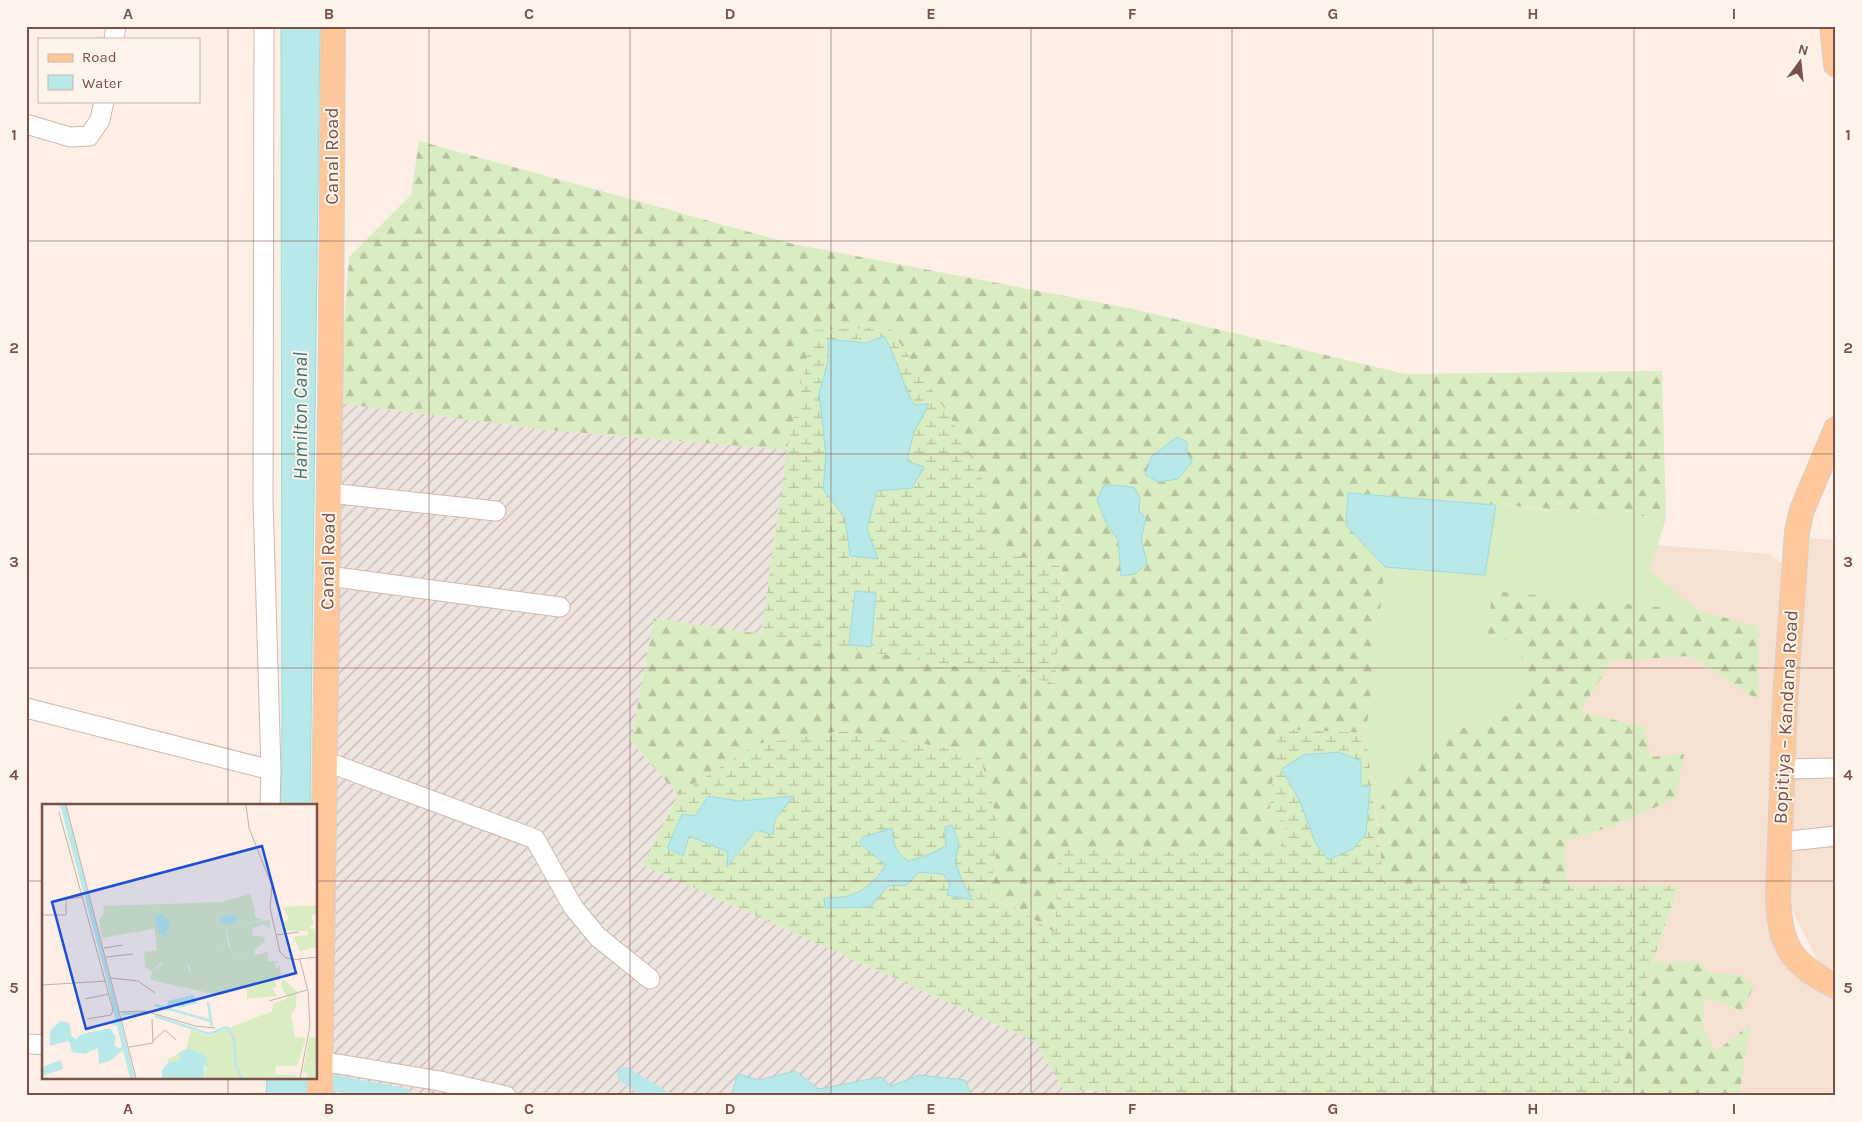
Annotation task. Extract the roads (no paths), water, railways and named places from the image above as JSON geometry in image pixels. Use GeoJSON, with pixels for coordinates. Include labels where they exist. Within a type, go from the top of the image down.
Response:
{"type":"FeatureCollection","features":[{"type":"Feature","properties":{"kind":"main road","name":"Canal Road"},"geometry":{"type":"LineString","coordinates":[[320,1096],[328,576],[333,26]]}},
{"type":"Feature","properties":{"kind":"main road"},"geometry":{"type":"LineString","coordinates":[[1832,26],[1836,65]]}},
{"type":"Feature","properties":{"kind":"main road","name":"Bopitiya – Kandana Road"},"geometry":{"type":"LineString","coordinates":[[1836,429],[1805,500],[1797,532],[1785,699],[1778,904],[1779,919],[1785,943],[1799,963],[1813,975],[1836,986]]}},
{"type":"Feature","properties":{"kind":"street"},"geometry":{"type":"LineString","coordinates":[[264,26],[263,500],[271,770],[270,804]]}},
{"type":"Feature","properties":{"kind":"street"},"geometry":{"type":"LineString","coordinates":[[26,124],[70,137],[89,136],[100,120],[104,102]]}},
{"type":"Feature","properties":{"kind":"street"},"geometry":{"type":"LineString","coordinates":[[329,492],[496,511]]}},
{"type":"Feature","properties":{"kind":"street"},"geometry":{"type":"LineString","coordinates":[[328,576],[560,606]]}},
{"type":"Feature","properties":{"kind":"street"},"geometry":{"type":"LineString","coordinates":[[26,708],[271,770]]}},
{"type":"Feature","properties":{"kind":"street"},"geometry":{"type":"LineString","coordinates":[[325,761],[535,839],[572,907],[598,937],[650,979]]}},
{"type":"Feature","properties":{"kind":"street"},"geometry":{"type":"LineString","coordinates":[[1783,769],[1836,768]]}},
{"type":"Feature","properties":{"kind":"street"},"geometry":{"type":"LineString","coordinates":[[1780,842],[1836,836]]}},
{"type":"Feature","properties":{"kind":"street"},"geometry":{"type":"LineString","coordinates":[[320,1062],[440,1081],[506,1096]]}},
{"type":"Feature","properties":{"kind":"water","name":"Hamilton Canal"},"geometry":{"type":"Polygon","coordinates":[[[281,26],[320,26],[310,804],[280,804],[282,763],[281,26]]]}},
{"type":"Feature","properties":{"kind":"water"},"geometry":{"type":"Polygon","coordinates":[[[884,336],[914,405],[929,404],[913,434],[907,461],[924,467],[912,488],[877,491],[867,529],[878,559],[850,556],[845,518],[823,489],[826,455],[819,393],[828,361],[828,339],[866,343],[884,336]]]}},
{"type":"Feature","properties":{"kind":"water"},"geometry":{"type":"Polygon","coordinates":[[[1177,437],[1187,442],[1187,453],[1192,462],[1178,479],[1159,482],[1145,475],[1151,457],[1177,437]]]}},
{"type":"Feature","properties":{"kind":"water"},"geometry":{"type":"Polygon","coordinates":[[[1104,485],[1135,488],[1140,498],[1139,511],[1146,518],[1141,539],[1147,563],[1135,574],[1121,576],[1118,540],[1106,523],[1097,500],[1104,485]]]}},
{"type":"Feature","properties":{"kind":"water"},"geometry":{"type":"Polygon","coordinates":[[[1348,493],[1496,505],[1485,575],[1385,567],[1346,525],[1348,493]]]}},
{"type":"Feature","properties":{"kind":"water"},"geometry":{"type":"Polygon","coordinates":[[[855,591],[876,593],[871,647],[849,645],[855,591]]]}},
{"type":"Feature","properties":{"kind":"water"},"geometry":{"type":"Polygon","coordinates":[[[1338,752],[1361,761],[1361,786],[1370,787],[1366,834],[1353,849],[1328,860],[1315,842],[1301,804],[1282,769],[1303,755],[1338,752]]]}},
{"type":"Feature","properties":{"kind":"water"},"geometry":{"type":"Polygon","coordinates":[[[708,796],[739,801],[794,796],[775,819],[773,835],[756,830],[727,867],[728,852],[689,836],[683,856],[667,848],[682,814],[695,816],[708,796]]]}},
{"type":"Feature","properties":{"kind":"water"},"geometry":{"type":"Polygon","coordinates":[[[952,825],[959,844],[955,861],[963,883],[973,900],[947,895],[950,884],[943,874],[919,872],[907,885],[888,886],[870,907],[825,908],[824,898],[844,897],[860,891],[880,874],[886,865],[859,843],[863,837],[892,828],[896,847],[900,854],[908,861],[926,856],[946,846],[945,827],[952,825]]]}},
{"type":"Feature","properties":{"kind":"water"},"geometry":{"type":"Polygon","coordinates":[[[795,1071],[819,1089],[881,1077],[891,1086],[919,1075],[965,1080],[971,1093],[970,1096],[731,1096],[738,1074],[758,1080],[795,1071]]]}},
{"type":"Feature","properties":{"kind":"water"},"geometry":{"type":"Polygon","coordinates":[[[267,1080],[306,1080],[306,1096],[266,1096],[267,1080]]]}},
{"type":"Feature","properties":{"kind":"waterway"},"geometry":{"type":"LineString","coordinates":[[625,1075],[659,1096]]}},
{"type":"Feature","properties":{"kind":"waterway"},"geometry":{"type":"LineString","coordinates":[[334,1083],[404,1096]]}}]}
